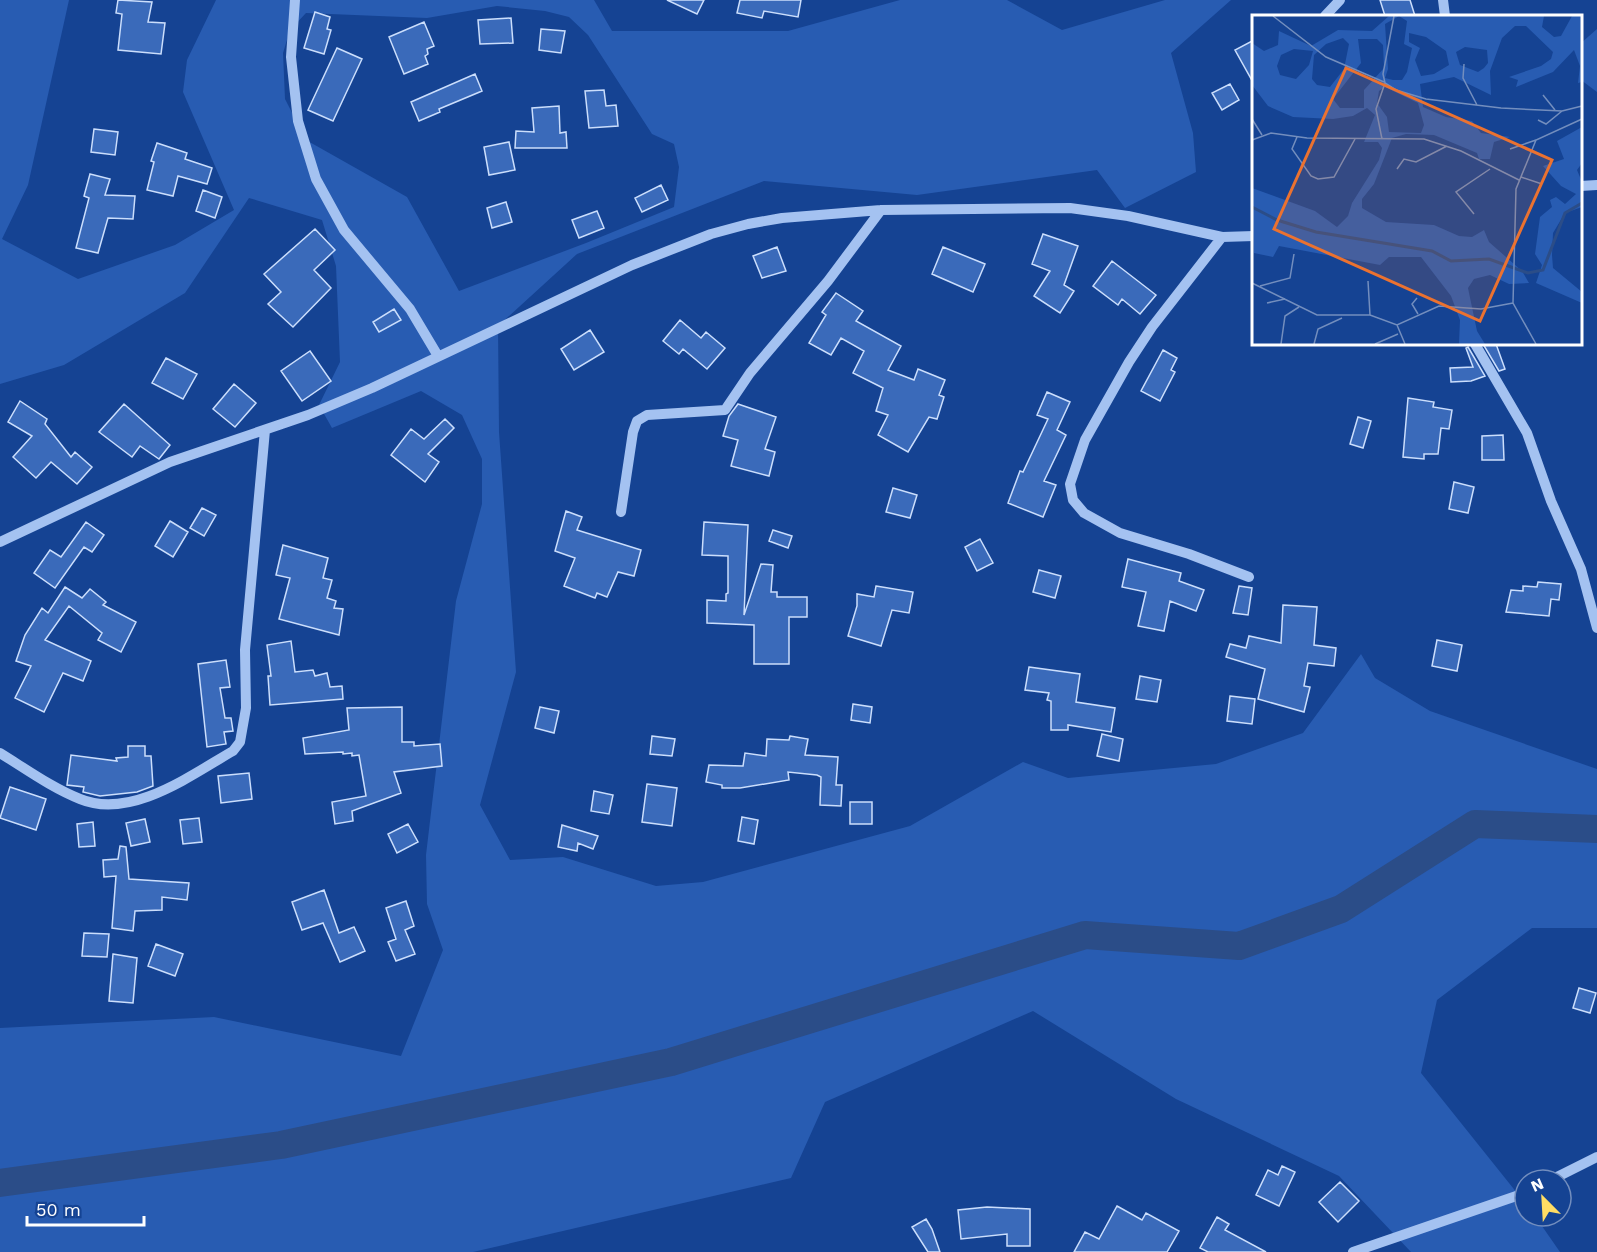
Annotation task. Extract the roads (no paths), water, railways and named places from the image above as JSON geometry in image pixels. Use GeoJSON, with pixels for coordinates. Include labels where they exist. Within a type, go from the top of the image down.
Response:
{"type":"FeatureCollection","features":[{"type":"Feature","properties":{"kind":"street"},"geometry":{"type":"LineString","coordinates":[[295,0],[291,57],[298,120],[316,179],[344,230],[410,309],[438,356]]}},
{"type":"Feature","properties":{"kind":"street"},"geometry":{"type":"LineString","coordinates":[[1326,15],[1340,0]]}},
{"type":"Feature","properties":{"kind":"street"},"geometry":{"type":"LineString","coordinates":[[1443,0],[1445,15]]}},
{"type":"Feature","properties":{"kind":"street"},"geometry":{"type":"LineString","coordinates":[[1582,186],[1597,185]]}},
{"type":"Feature","properties":{"kind":"street"},"geometry":{"type":"LineString","coordinates":[[0,542],[170,462],[265,430],[372,388],[632,265],[711,234],[782,218],[880,210],[1070,208],[1128,216],[1222,237],[1252,236]]}},
{"type":"Feature","properties":{"kind":"street"},"geometry":{"type":"LineString","coordinates":[[621,512],[633,432],[638,422],[647,415],[725,410],[750,373],[828,281],[880,210]]}},
{"type":"Feature","properties":{"kind":"street"},"geometry":{"type":"LineString","coordinates":[[1222,237],[1152,327],[1129,362],[1085,440],[1070,484],[1072,500],[1084,513],[1120,532],[1189,554],[1249,577]]}},
{"type":"Feature","properties":{"kind":"street"},"geometry":{"type":"LineString","coordinates":[[1476,345],[1527,433],[1551,501],[1581,569],[1597,628]]}},
{"type":"Feature","properties":{"kind":"street"},"geometry":{"type":"LineString","coordinates":[[0,753],[81,800],[106,805],[136,801],[233,751],[240,742],[246,708],[245,650],[265,430]]}},
{"type":"Feature","properties":{"kind":"street"},"geometry":{"type":"LineString","coordinates":[[1573,1169],[1597,1157]]}},
{"type":"Feature","properties":{"kind":"street"},"geometry":{"type":"LineString","coordinates":[[1353,1252],[1513,1197]]}},
{"type":"Feature","properties":{"kind":"waterway"},"geometry":{"type":"LineString","coordinates":[[0,1183],[281,1145],[671,1062],[1085,935],[1239,946],[1341,909],[1475,824],[1597,829]]}}]}
